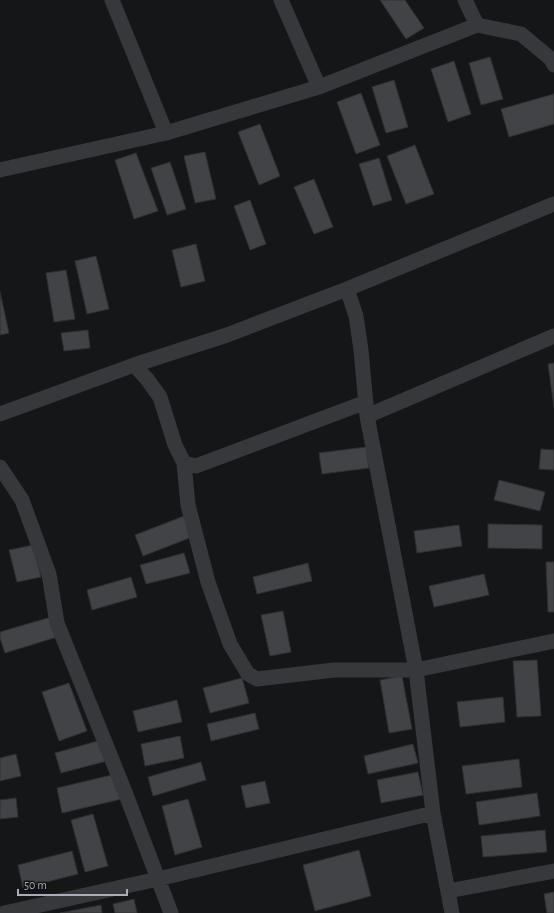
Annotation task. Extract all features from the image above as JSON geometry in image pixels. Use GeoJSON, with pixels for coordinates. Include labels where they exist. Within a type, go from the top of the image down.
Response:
{"type":"FeatureCollection","features":[{"type":"Feature","properties":{"kind":"street"},"geometry":{"type":"LineString","coordinates":[[112,0],[166,132]]}},
{"type":"Feature","properties":{"kind":"street"},"geometry":{"type":"LineString","coordinates":[[281,0],[319,87]]}},
{"type":"Feature","properties":{"kind":"street"},"geometry":{"type":"LineString","coordinates":[[465,0],[476,25]]}},
{"type":"Feature","properties":{"kind":"street"},"geometry":{"type":"LineString","coordinates":[[0,170],[166,132],[319,87],[476,25],[521,34],[551,58],[554,65]]}},
{"type":"Feature","properties":{"kind":"street"},"geometry":{"type":"LineString","coordinates":[[0,414],[134,365],[227,335],[347,289],[554,204]]}},
{"type":"Feature","properties":{"kind":"street"},"geometry":{"type":"LineString","coordinates":[[347,289],[356,316],[367,409],[416,670],[433,813],[452,913]]}},
{"type":"Feature","properties":{"kind":"street"},"geometry":{"type":"LineString","coordinates":[[184,464],[196,466],[367,409],[554,336]]}},
{"type":"Feature","properties":{"kind":"street"},"geometry":{"type":"LineString","coordinates":[[134,365],[147,379],[160,397],[175,445],[184,464],[188,505],[208,582],[230,644],[248,674],[257,679],[334,670],[416,670],[554,641]]}},
{"type":"Feature","properties":{"kind":"street"},"geometry":{"type":"LineString","coordinates":[[0,468],[22,500],[49,574],[57,623],[125,792],[170,913]]}},
{"type":"Feature","properties":{"kind":"street"},"geometry":{"type":"LineString","coordinates":[[4,913],[158,879],[433,813]]}},
{"type":"Feature","properties":{"kind":"street"},"geometry":{"type":"LineString","coordinates":[[448,891],[554,871]]}},
{"type":"Feature","properties":{"kind":"building"},"geometry":{"type":"Polygon","coordinates":[[[380,0],[405,0],[424,28],[406,39],[380,0]]]}},
{"type":"Feature","properties":{"kind":"building"},"geometry":{"type":"Polygon","coordinates":[[[490,57],[503,99],[481,105],[469,63],[490,57]]]}},
{"type":"Feature","properties":{"kind":"building"},"geometry":{"type":"Polygon","coordinates":[[[454,61],[471,114],[448,122],[431,69],[454,61]]]}},
{"type":"Feature","properties":{"kind":"building"},"geometry":{"type":"Polygon","coordinates":[[[394,80],[408,127],[386,133],[372,87],[394,80]]]}},
{"type":"Feature","properties":{"kind":"building"},"geometry":{"type":"Polygon","coordinates":[[[361,93],[380,145],[356,154],[337,102],[361,93]]]}},
{"type":"Feature","properties":{"kind":"building"},"geometry":{"type":"Polygon","coordinates":[[[554,94],[554,124],[509,137],[501,109],[554,94]]]}},
{"type":"Feature","properties":{"kind":"building"},"geometry":{"type":"Polygon","coordinates":[[[260,124],[280,176],[259,185],[238,132],[260,124]]]}},
{"type":"Feature","properties":{"kind":"building"},"geometry":{"type":"Polygon","coordinates":[[[415,145],[434,194],[406,204],[387,156],[415,145]]]}},
{"type":"Feature","properties":{"kind":"building"},"geometry":{"type":"Polygon","coordinates":[[[205,152],[216,199],[195,203],[184,156],[205,152]]]}},
{"type":"Feature","properties":{"kind":"building"},"geometry":{"type":"Polygon","coordinates":[[[136,153],[158,211],[134,219],[115,160],[136,153]]]}},
{"type":"Feature","properties":{"kind":"building"},"geometry":{"type":"Polygon","coordinates":[[[379,158],[392,200],[373,206],[359,164],[379,158]]]}},
{"type":"Feature","properties":{"kind":"building"},"geometry":{"type":"Polygon","coordinates":[[[170,162],[186,209],[167,215],[151,168],[170,162]]]}},
{"type":"Feature","properties":{"kind":"building"},"geometry":{"type":"Polygon","coordinates":[[[314,179],[333,227],[314,234],[294,187],[314,179]]]}},
{"type":"Feature","properties":{"kind":"building"},"geometry":{"type":"Polygon","coordinates":[[[250,200],[266,244],[250,250],[234,206],[250,200]]]}},
{"type":"Feature","properties":{"kind":"building"},"geometry":{"type":"Polygon","coordinates":[[[196,244],[205,281],[181,287],[172,250],[196,244]]]}},
{"type":"Feature","properties":{"kind":"building"},"geometry":{"type":"Polygon","coordinates":[[[96,256],[109,309],[87,314],[75,261],[96,256]]]}},
{"type":"Feature","properties":{"kind":"building"},"geometry":{"type":"Polygon","coordinates":[[[66,270],[75,319],[54,322],[46,273],[66,270]]]}},
{"type":"Feature","properties":{"kind":"building"},"geometry":{"type":"Polygon","coordinates":[[[0,292],[9,333],[0,335],[0,292]]]}},
{"type":"Feature","properties":{"kind":"building"},"geometry":{"type":"Polygon","coordinates":[[[88,330],[90,348],[64,351],[61,333],[88,330]]]}},
{"type":"Feature","properties":{"kind":"building"},"geometry":{"type":"Polygon","coordinates":[[[554,363],[554,408],[548,364],[554,363]]]}},
{"type":"Feature","properties":{"kind":"building"},"geometry":{"type":"Polygon","coordinates":[[[366,447],[369,468],[322,474],[319,453],[366,447]]]}},
{"type":"Feature","properties":{"kind":"building"},"geometry":{"type":"Polygon","coordinates":[[[541,449],[554,450],[554,470],[539,469],[541,449]]]}},
{"type":"Feature","properties":{"kind":"building"},"geometry":{"type":"Polygon","coordinates":[[[499,480],[545,492],[540,511],[494,500],[499,480]]]}},
{"type":"Feature","properties":{"kind":"building"},"geometry":{"type":"Polygon","coordinates":[[[184,516],[192,537],[143,556],[135,535],[184,516]]]}},
{"type":"Feature","properties":{"kind":"building"},"geometry":{"type":"Polygon","coordinates":[[[488,524],[542,525],[542,549],[488,548],[488,524]]]}},
{"type":"Feature","properties":{"kind":"building"},"geometry":{"type":"Polygon","coordinates":[[[459,525],[462,546],[417,553],[414,531],[459,525]]]}},
{"type":"Feature","properties":{"kind":"building"},"geometry":{"type":"Polygon","coordinates":[[[33,545],[41,577],[17,582],[9,550],[33,545]]]}},
{"type":"Feature","properties":{"kind":"building"},"geometry":{"type":"Polygon","coordinates":[[[184,553],[190,573],[146,584],[140,565],[184,553]]]}},
{"type":"Feature","properties":{"kind":"building"},"geometry":{"type":"Polygon","coordinates":[[[546,562],[554,562],[554,612],[548,612],[546,562]]]}},
{"type":"Feature","properties":{"kind":"building"},"geometry":{"type":"Polygon","coordinates":[[[308,563],[312,581],[257,594],[253,577],[308,563]]]}},
{"type":"Feature","properties":{"kind":"building"},"geometry":{"type":"Polygon","coordinates":[[[484,574],[489,595],[434,607],[429,586],[484,574]]]}},
{"type":"Feature","properties":{"kind":"building"},"geometry":{"type":"Polygon","coordinates":[[[131,577],[137,597],[92,610],[87,590],[131,577]]]}},
{"type":"Feature","properties":{"kind":"building"},"geometry":{"type":"Polygon","coordinates":[[[283,611],[291,652],[270,656],[261,615],[283,611]]]}},
{"type":"Feature","properties":{"kind":"building"},"geometry":{"type":"Polygon","coordinates":[[[51,617],[57,637],[5,653],[0,638],[0,632],[51,617]]]}},
{"type":"Feature","properties":{"kind":"building"},"geometry":{"type":"Polygon","coordinates":[[[537,660],[541,716],[517,717],[513,661],[537,660]]]}},
{"type":"Feature","properties":{"kind":"building"},"geometry":{"type":"Polygon","coordinates":[[[402,676],[412,729],[389,733],[380,680],[402,676]]]}},
{"type":"Feature","properties":{"kind":"building"},"geometry":{"type":"Polygon","coordinates":[[[242,678],[249,703],[210,713],[203,688],[242,678]]]}},
{"type":"Feature","properties":{"kind":"building"},"geometry":{"type":"Polygon","coordinates":[[[69,683],[87,731],[59,741],[42,692],[69,683]]]}},
{"type":"Feature","properties":{"kind":"building"},"geometry":{"type":"Polygon","coordinates":[[[503,697],[505,722],[460,727],[457,702],[503,697]]]}},
{"type":"Feature","properties":{"kind":"building"},"geometry":{"type":"Polygon","coordinates":[[[177,700],[182,722],[138,732],[133,711],[177,700]]]}},
{"type":"Feature","properties":{"kind":"building"},"geometry":{"type":"Polygon","coordinates":[[[255,713],[259,729],[211,741],[207,724],[255,713]]]}},
{"type":"Feature","properties":{"kind":"building"},"geometry":{"type":"Polygon","coordinates":[[[180,736],[184,758],[145,766],[141,744],[180,736]]]}},
{"type":"Feature","properties":{"kind":"building"},"geometry":{"type":"Polygon","coordinates":[[[101,740],[107,761],[61,773],[55,753],[101,740]]]}},
{"type":"Feature","properties":{"kind":"building"},"geometry":{"type":"Polygon","coordinates":[[[413,744],[418,763],[368,774],[364,756],[413,744]]]}},
{"type":"Feature","properties":{"kind":"building"},"geometry":{"type":"Polygon","coordinates":[[[16,754],[21,776],[0,781],[0,758],[16,754]]]}},
{"type":"Feature","properties":{"kind":"building"},"geometry":{"type":"Polygon","coordinates":[[[519,759],[522,787],[466,794],[462,766],[519,759]]]}},
{"type":"Feature","properties":{"kind":"building"},"geometry":{"type":"Polygon","coordinates":[[[201,762],[206,780],[153,796],[148,777],[201,762]]]}},
{"type":"Feature","properties":{"kind":"building"},"geometry":{"type":"Polygon","coordinates":[[[418,772],[423,795],[381,803],[377,780],[418,772]]]}},
{"type":"Feature","properties":{"kind":"building"},"geometry":{"type":"Polygon","coordinates":[[[116,774],[122,799],[62,813],[57,788],[116,774]]]}},
{"type":"Feature","properties":{"kind":"building"},"geometry":{"type":"Polygon","coordinates":[[[265,781],[270,803],[246,808],[241,786],[265,781]]]}},
{"type":"Feature","properties":{"kind":"building"},"geometry":{"type":"Polygon","coordinates":[[[537,793],[540,816],[479,825],[476,802],[537,793]]]}},
{"type":"Feature","properties":{"kind":"building"},"geometry":{"type":"Polygon","coordinates":[[[16,798],[18,817],[0,819],[0,800],[16,798]]]}},
{"type":"Feature","properties":{"kind":"building"},"geometry":{"type":"Polygon","coordinates":[[[188,799],[202,847],[175,855],[162,806],[188,799]]]}},
{"type":"Feature","properties":{"kind":"building"},"geometry":{"type":"Polygon","coordinates":[[[93,814],[108,866],[85,872],[71,820],[93,814]]]}},
{"type":"Feature","properties":{"kind":"building"},"geometry":{"type":"Polygon","coordinates":[[[545,830],[547,852],[483,857],[481,836],[545,830]]]}},
{"type":"Feature","properties":{"kind":"building"},"geometry":{"type":"Polygon","coordinates":[[[359,850],[371,896],[315,911],[303,865],[359,850]]]}},
{"type":"Feature","properties":{"kind":"building"},"geometry":{"type":"Polygon","coordinates":[[[72,851],[78,874],[23,888],[18,865],[72,851]]]}},
{"type":"Feature","properties":{"kind":"building"},"geometry":{"type":"Polygon","coordinates":[[[554,892],[554,913],[547,913],[544,894],[554,892]]]}},
{"type":"Feature","properties":{"kind":"building"},"geometry":{"type":"Polygon","coordinates":[[[134,899],[137,913],[115,913],[113,904],[134,899]]]}},
{"type":"Feature","properties":{"kind":"building"},"geometry":{"type":"Polygon","coordinates":[[[101,905],[102,913],[60,913],[101,905]]]}}]}
